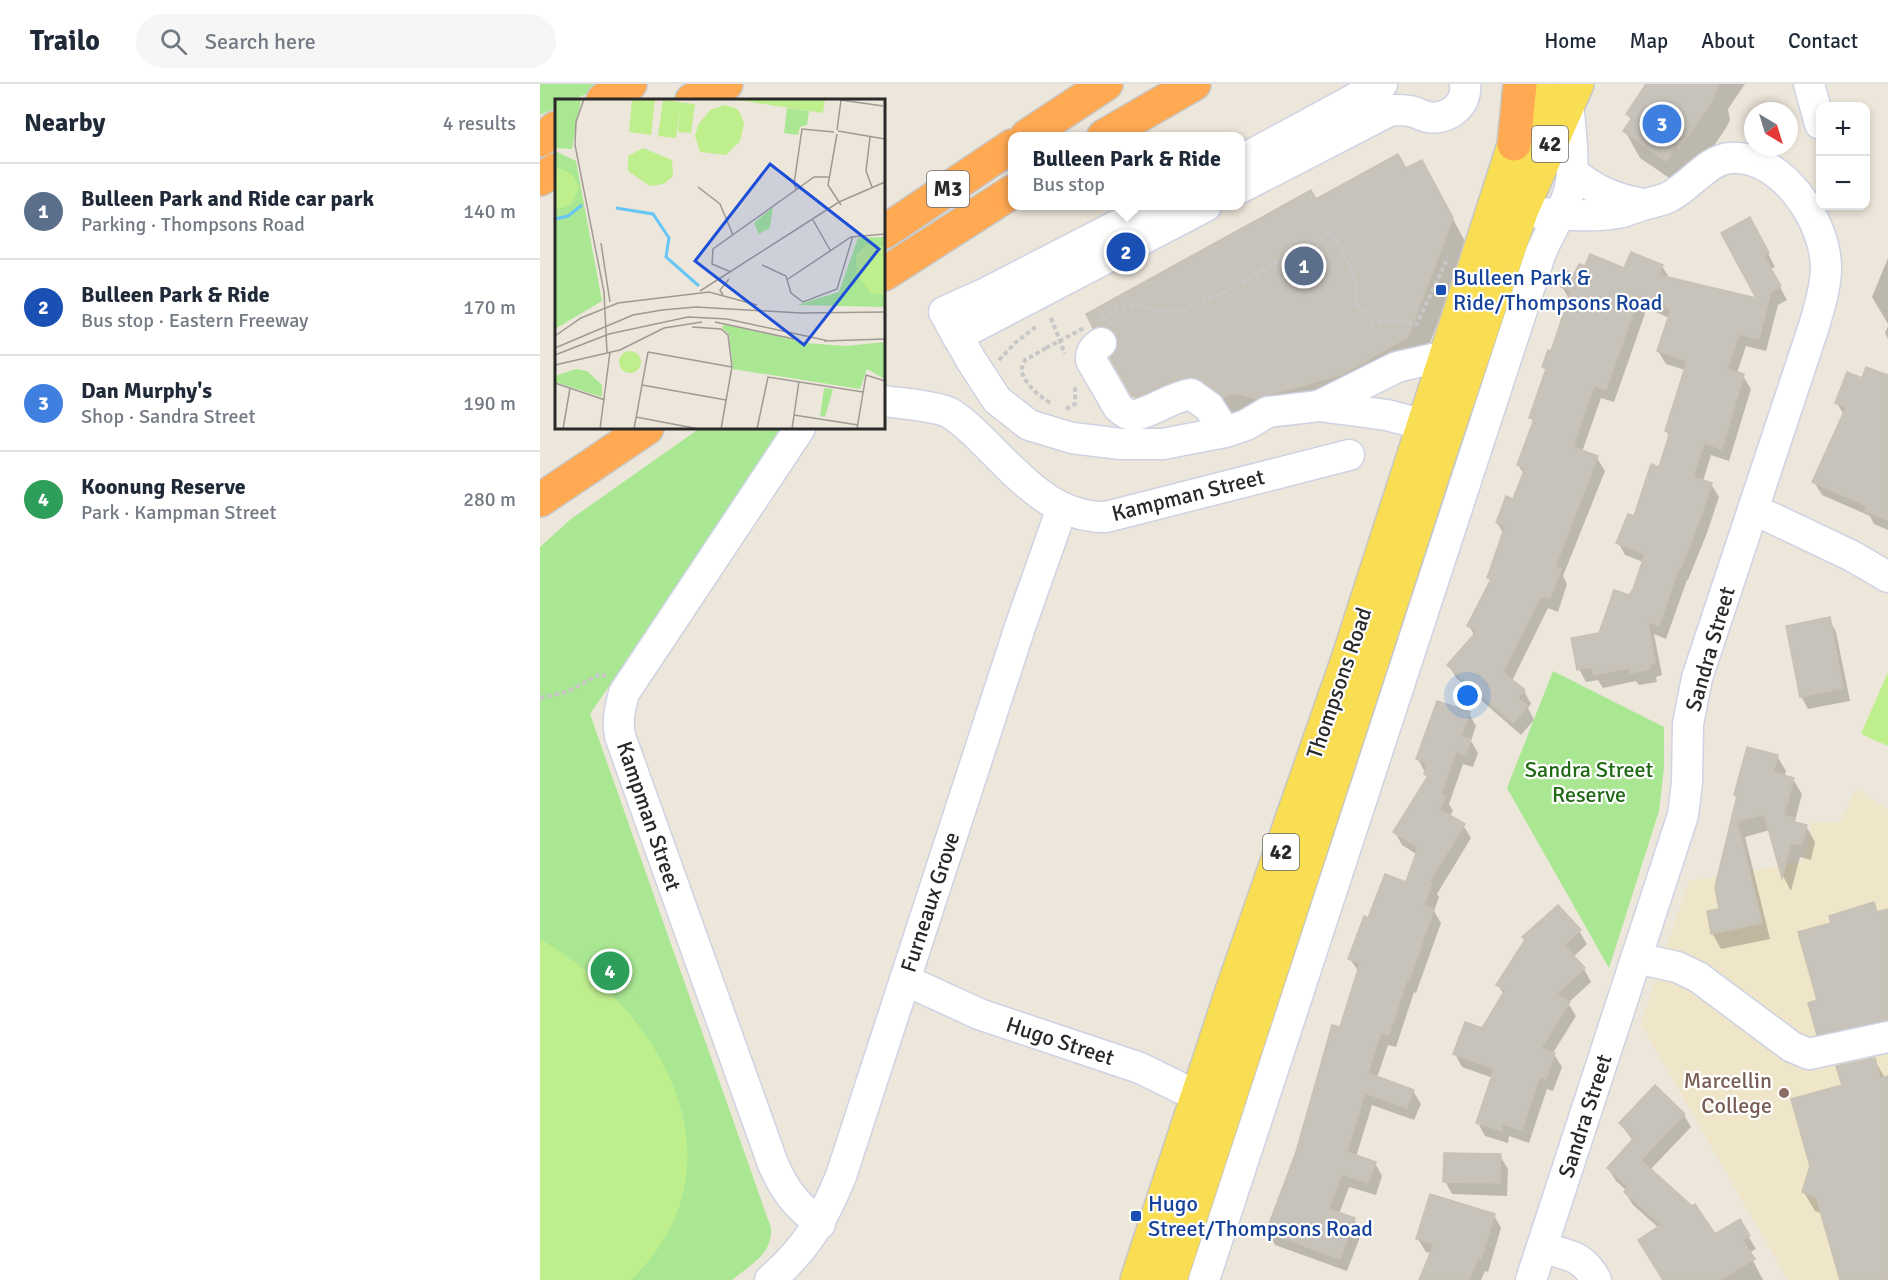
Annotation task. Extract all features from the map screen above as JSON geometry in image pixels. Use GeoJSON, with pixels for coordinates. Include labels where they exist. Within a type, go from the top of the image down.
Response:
{"type":"FeatureCollection","features":[{"type":"Feature","properties":{"kind":"highway"},"geometry":{"type":"LineString","coordinates":[[605,99],[630,84]]}},
{"type":"Feature","properties":{"kind":"highway"},"geometry":{"type":"LineString","coordinates":[[694,99],[726,84]]}},
{"type":"Feature","properties":{"kind":"highway"},"geometry":{"type":"LineString","coordinates":[[1033,132],[1106,84]]}},
{"type":"Feature","properties":{"kind":"highway"},"geometry":{"type":"LineString","coordinates":[[1111,132],[1194,84]]}},
{"type":"Feature","properties":{"kind":"highway"},"geometry":{"type":"LineString","coordinates":[[1514,144],[1520,84]]}},
{"type":"Feature","properties":{"kind":"highway"},"geometry":{"type":"LineString","coordinates":[[540,140],[555,129]]}},
{"type":"Feature","properties":{"kind":"highway","name":"M3"},"geometry":{"type":"LineString","coordinates":[[885,231],[1008,149]]}},
{"type":"Feature","properties":{"kind":"highway"},"geometry":{"type":"LineString","coordinates":[[540,178],[555,170]]}},
{"type":"Feature","properties":{"kind":"highway"},"geometry":{"type":"LineString","coordinates":[[885,273],[1008,195]]}},
{"type":"Feature","properties":{"kind":"highway"},"geometry":{"type":"LineString","coordinates":[[540,478],[607,429]]}},
{"type":"Feature","properties":{"kind":"highway"},"geometry":{"type":"LineString","coordinates":[[540,500],[646,429]]}},
{"type":"Feature","properties":{"kind":"main road","name":"Thompsons Road"},"geometry":{"type":"LineString","coordinates":[[1436,429],[1445,356],[1534,84]]}},
{"type":"Feature","properties":{"kind":"main road","name":"Thompsons Road"},"geometry":{"type":"LineString","coordinates":[[1170,1280],[1215,1092],[1348,659],[1521,212],[1564,90]]}},
{"type":"Feature","properties":{"kind":"main road"},"geometry":{"type":"LineString","coordinates":[[1514,144],[1564,90]]}},
{"type":"Feature","properties":{"kind":"main road","name":"Thompsons Road"},"geometry":{"type":"LineString","coordinates":[[1137,1280],[1215,1092]]}},
{"type":"Feature","properties":{"kind":"street"},"geometry":{"type":"LineString","coordinates":[[1245,158],[1382,84]]}},
{"type":"Feature","properties":{"kind":"street"},"geometry":{"type":"LineString","coordinates":[[1245,185],[1391,110],[1411,111],[1430,117],[1450,114],[1461,104],[1466,91],[1465,84]]}},
{"type":"Feature","properties":{"kind":"street"},"geometry":{"type":"LineString","coordinates":[[1809,84],[1816,107]]}},
{"type":"Feature","properties":{"kind":"street"},"geometry":{"type":"LineString","coordinates":[[1204,1280],[1540,255],[1568,194],[1572,172],[1564,90]]}},
{"type":"Feature","properties":{"kind":"street","name":"Sandra Street"},"geometry":{"type":"LineString","coordinates":[[1521,212],[1599,215],[1622,212],[1663,200],[1679,191],[1716,161],[1738,158],[1770,168],[1781,176],[1804,203],[1816,226],[1826,267],[1822,298],[1694,690],[1688,724],[1686,800],[1676,837],[1531,1280]]}},
{"type":"Feature","properties":{"kind":"street"},"geometry":{"type":"LineString","coordinates":[[1572,172],[1593,188],[1615,198],[1645,204]]}},
{"type":"Feature","properties":{"kind":"street"},"geometry":{"type":"LineString","coordinates":[[951,324],[1022,276],[1147,210]]}},
{"type":"Feature","properties":{"kind":"street"},"geometry":{"type":"LineString","coordinates":[[951,324],[1197,210]]}},
{"type":"Feature","properties":{"kind":"street"},"geometry":{"type":"LineString","coordinates":[[951,324],[998,400],[1029,425],[1072,438],[1121,444],[1163,444],[1225,432],[1246,425],[1268,412],[1319,406],[1388,414],[1436,429]]}},
{"type":"Feature","properties":{"kind":"street"},"geometry":{"type":"LineString","coordinates":[[1094,335],[1091,360],[1118,407],[1125,413],[1134,415],[1180,396],[1191,394],[1209,407],[1225,432]]}},
{"type":"Feature","properties":{"kind":"street"},"geometry":{"type":"LineString","coordinates":[[1319,406],[1396,367],[1445,356]]}},
{"type":"Feature","properties":{"kind":"street","name":"Kampman Street"},"geometry":{"type":"LineString","coordinates":[[885,401],[947,412],[962,421],[1037,493],[1062,508],[1083,515],[1106,517],[1349,455]]}},
{"type":"Feature","properties":{"kind":"street","name":"Kampman Street"},"geometry":{"type":"LineString","coordinates":[[799,429],[624,693],[618,724],[620,736],[773,1164],[791,1199],[820,1224]]}},
{"type":"Feature","properties":{"kind":"street","name":"Furneaux Grove"},"geometry":{"type":"LineString","coordinates":[[770,1280],[792,1261],[820,1224],[841,1176],[1016,638],[1062,508]]}},
{"type":"Feature","properties":{"kind":"street"},"geometry":{"type":"LineString","coordinates":[[1754,509],[1852,556],[1888,577]]}},
{"type":"Feature","properties":{"kind":"street"},"geometry":{"type":"LineString","coordinates":[[1636,958],[1666,964],[1691,973],[1792,1047],[1809,1054],[1888,1038]]}},
{"type":"Feature","properties":{"kind":"street","name":"Hugo Street"},"geometry":{"type":"LineString","coordinates":[[902,989],[1215,1092]]}},
{"type":"Feature","properties":{"kind":"street"},"geometry":{"type":"LineString","coordinates":[[1542,1247],[1580,1260],[1586,1264],[1596,1280]]}},
{"type":"Feature","properties":{"kind":"path"},"geometry":{"type":"LineString","coordinates":[[1074,378],[1075,404],[1067,410],[1058,408],[1041,398],[1025,382],[1021,370],[1024,360],[1046,348],[1094,335],[1118,308],[1137,306],[1177,312],[1221,294],[1330,232],[1342,249],[1356,281],[1356,303],[1373,323],[1387,321],[1417,324],[1451,250]]}},
{"type":"Feature","properties":{"kind":"path"},"geometry":{"type":"LineString","coordinates":[[994,365],[1029,332],[1051,318],[1068,362]]}},
{"type":"Feature","properties":{"kind":"path"},"geometry":{"type":"LineString","coordinates":[[540,698],[567,692],[600,674],[631,682]]}},
{"type":"Feature","properties":{"kind":"shaded area","name":"Marcellin College"},"geometry":{"type":"Polygon","coordinates":[[[1856,789],[1888,810],[1888,1280],[1788,1280],[1641,1024],[1689,881],[1804,861],[1812,822],[1840,823],[1856,789]]]}},
{"type":"Feature","properties":{"kind":"green space"},"geometry":{"type":"Polygon","coordinates":[[[540,84],[610,84],[574,99],[555,99],[555,108],[540,115],[540,84]]]}},
{"type":"Feature","properties":{"kind":"green space"},"geometry":{"type":"Polygon","coordinates":[[[699,429],[785,429],[590,714],[771,1228],[771,1237],[764,1252],[732,1280],[540,1280],[540,547],[571,519],[699,429]]]}},
{"type":"Feature","properties":{"kind":"green space","name":"Sandra Street Reserve"},"geometry":{"type":"Polygon","coordinates":[[[1553,671],[1664,727],[1664,768],[1659,811],[1609,968],[1507,788],[1553,671]]]}},
{"type":"Feature","properties":{"kind":"green space"},"geometry":{"type":"Polygon","coordinates":[[[1888,672],[1888,746],[1861,734],[1888,672]]]}},
{"type":"Feature","properties":{"kind":"green space"},"geometry":{"type":"Polygon","coordinates":[[[540,939],[583,969],[622,1005],[653,1047],[676,1092],[687,1139],[684,1187],[666,1235],[631,1280],[540,1280],[540,939]]]}},
{"type":"Feature","properties":{"kind":"building"},"geometry":{"type":"Polygon","coordinates":[[[1646,84],[1719,84],[1712,101],[1679,149],[1675,147],[1666,161],[1623,131],[1632,118],[1626,114],[1646,84]]]}},
{"type":"Feature","properties":{"kind":"building"},"geometry":{"type":"Polygon","coordinates":[[[1398,154],[1406,168],[1422,160],[1453,218],[1408,337],[1343,374],[1256,399],[1235,393],[1223,398],[1194,377],[1178,379],[1137,397],[1132,396],[1110,358],[1117,349],[1118,342],[1115,333],[1107,327],[1093,328],[1086,314],[1311,190],[1316,199],[1398,154]]]}},
{"type":"Feature","properties":{"kind":"building"},"geometry":{"type":"Polygon","coordinates":[[[1750,217],[1769,253],[1764,256],[1781,286],[1771,292],[1759,339],[1739,334],[1727,369],[1744,374],[1722,449],[1704,443],[1693,477],[1712,483],[1659,626],[1648,622],[1655,662],[1649,664],[1650,669],[1630,673],[1629,668],[1594,675],[1592,667],[1577,670],[1571,638],[1599,633],[1614,590],[1629,595],[1633,589],[1645,554],[1616,543],[1628,514],[1634,516],[1651,464],[1659,467],[1670,432],[1665,431],[1687,361],[1657,351],[1671,309],[1639,296],[1606,390],[1594,385],[1573,447],[1598,456],[1555,567],[1561,569],[1550,599],[1541,596],[1503,672],[1525,690],[1518,698],[1528,706],[1513,723],[1447,665],[1477,631],[1467,626],[1491,579],[1487,578],[1505,526],[1496,523],[1506,496],[1513,499],[1525,468],[1517,465],[1534,419],[1529,418],[1546,369],[1542,367],[1548,350],[1551,351],[1571,291],[1561,287],[1567,271],[1574,274],[1579,264],[1585,266],[1590,254],[1624,268],[1631,252],[1663,265],[1659,275],[1756,298],[1721,233],[1750,217]]]}},
{"type":"Feature","properties":{"kind":"building"},"geometry":{"type":"Polygon","coordinates":[[[1866,367],[1888,375],[1888,520],[1865,511],[1867,506],[1812,482],[1846,407],[1835,403],[1847,372],[1862,378],[1866,367]]]}},
{"type":"Feature","properties":{"kind":"building"},"geometry":{"type":"Polygon","coordinates":[[[1830,617],[1843,688],[1800,697],[1786,626],[1830,617]]]}},
{"type":"Feature","properties":{"kind":"building"},"geometry":{"type":"Polygon","coordinates":[[[1437,701],[1470,712],[1461,736],[1471,739],[1466,755],[1456,752],[1441,794],[1446,797],[1439,809],[1465,824],[1429,882],[1432,883],[1424,905],[1434,909],[1389,1035],[1381,1033],[1368,1073],[1414,1090],[1407,1108],[1365,1093],[1347,1152],[1376,1162],[1368,1183],[1342,1174],[1329,1209],[1355,1218],[1340,1259],[1266,1232],[1296,1152],[1332,1025],[1340,1027],[1360,963],[1348,959],[1364,916],[1368,918],[1385,874],[1406,882],[1418,848],[1393,832],[1428,776],[1424,774],[1427,763],[1416,759],[1437,701]]]}},
{"type":"Feature","properties":{"kind":"building"},"geometry":{"type":"Polygon","coordinates":[[[1747,747],[1778,755],[1773,772],[1794,778],[1784,815],[1795,818],[1794,822],[1807,825],[1802,845],[1791,843],[1782,878],[1764,814],[1737,821],[1762,923],[1711,934],[1707,911],[1719,909],[1715,887],[1737,796],[1734,795],[1747,747]]]}},
{"type":"Feature","properties":{"kind":"building"},"geometry":{"type":"Polygon","coordinates":[[[1874,902],[1877,912],[1888,909],[1888,1020],[1817,1035],[1808,1003],[1817,1000],[1798,932],[1831,923],[1829,916],[1874,902]]]}},
{"type":"Feature","properties":{"kind":"building"},"geometry":{"type":"Polygon","coordinates":[[[1558,905],[1581,930],[1564,945],[1585,968],[1557,994],[1570,1002],[1541,1048],[1555,1053],[1546,1079],[1540,1076],[1522,1130],[1502,1124],[1502,1131],[1476,1123],[1494,1069],[1453,1054],[1465,1022],[1482,1028],[1505,990],[1496,985],[1525,940],[1522,937],[1558,905]]]}},
{"type":"Feature","properties":{"kind":"building"},"geometry":{"type":"Polygon","coordinates":[[[1875,1058],[1880,1078],[1888,1076],[1888,1280],[1840,1280],[1816,1197],[1802,1192],[1810,1166],[1791,1099],[1842,1085],[1836,1066],[1875,1058]]]}},
{"type":"Feature","properties":{"kind":"building"},"geometry":{"type":"Polygon","coordinates":[[[1655,1085],[1685,1114],[1641,1160],[1692,1206],[1695,1204],[1715,1234],[1740,1219],[1750,1236],[1743,1240],[1755,1259],[1720,1280],[1663,1280],[1638,1240],[1661,1225],[1624,1192],[1628,1187],[1607,1168],[1634,1138],[1619,1123],[1655,1085]]]}},
{"type":"Feature","properties":{"kind":"building"},"geometry":{"type":"Polygon","coordinates":[[[1444,1153],[1501,1154],[1500,1183],[1443,1182],[1444,1153]]]}},
{"type":"Feature","properties":{"kind":"building"},"geometry":{"type":"Polygon","coordinates":[[[1430,1194],[1495,1214],[1481,1259],[1478,1258],[1469,1280],[1419,1280],[1434,1244],[1416,1239],[1430,1194]]]}},
{"type":"Feature","properties":{"kind":"place","name":"Dan Murphy's"},"geometry":{"type":"Point","coordinates":[1662,124]}},
{"type":"Feature","properties":{"kind":"place","name":"Bulleen Park & Ride"},"geometry":{"type":"Point","coordinates":[1126,252]}},
{"type":"Feature","properties":{"kind":"place","name":"Bulleen Park and Ride car park"},"geometry":{"type":"Point","coordinates":[1304,266]}},
{"type":"Feature","properties":{"kind":"place","name":"Bulleen Park & Ride/Thompsons Road"},"geometry":{"type":"Point","coordinates":[1441,290]}},
{"type":"Feature","properties":{"kind":"place","name":"Koonung Reserve"},"geometry":{"type":"Point","coordinates":[610,971]}},
{"type":"Feature","properties":{"kind":"place","name":"Marcellin College"},"geometry":{"type":"Point","coordinates":[1784,1093]}},
{"type":"Feature","properties":{"kind":"place","name":"Hugo Street/Thompsons Road"},"geometry":{"type":"Point","coordinates":[1136,1216]}}]}
